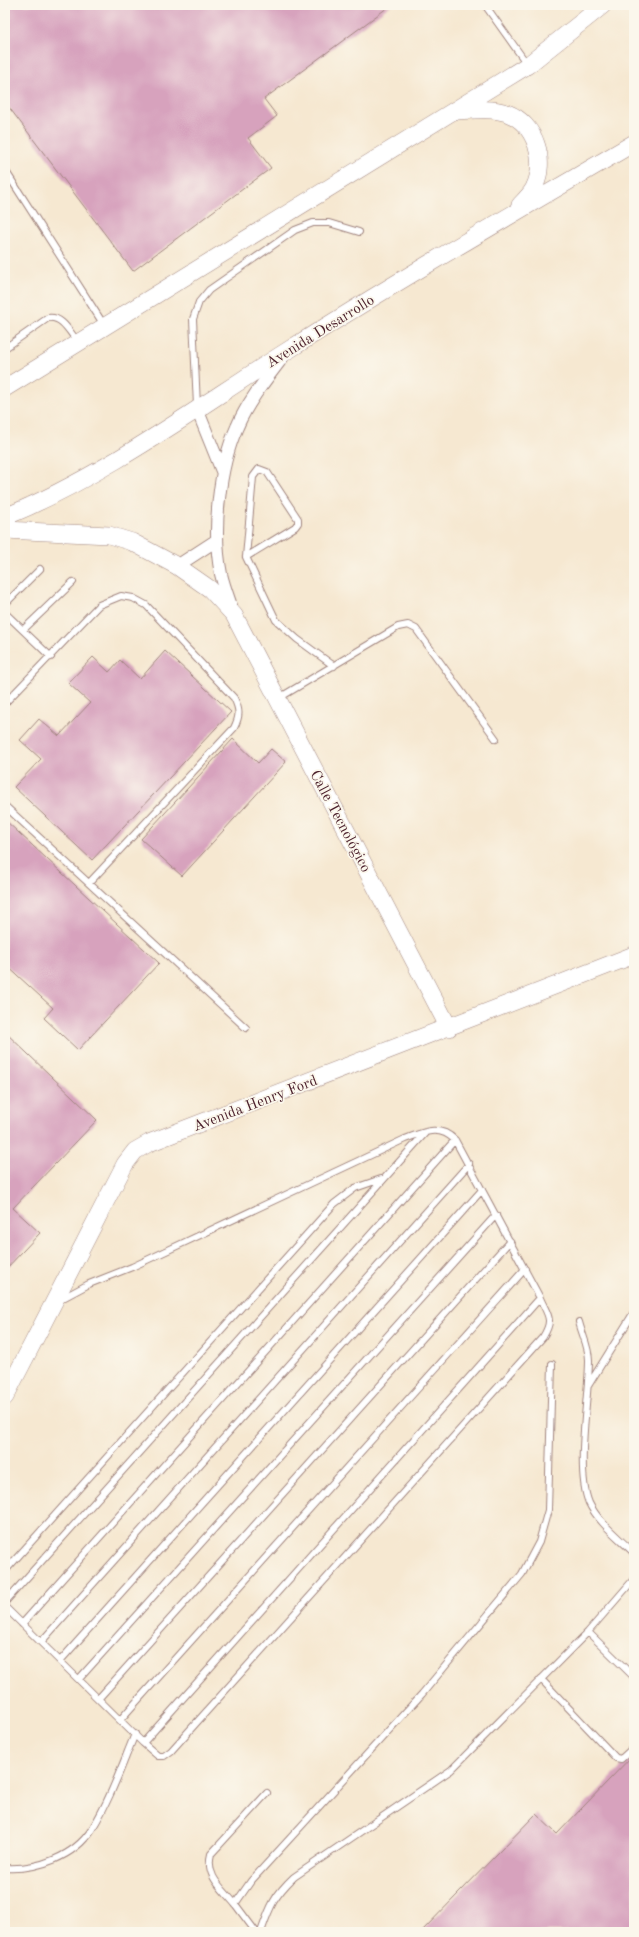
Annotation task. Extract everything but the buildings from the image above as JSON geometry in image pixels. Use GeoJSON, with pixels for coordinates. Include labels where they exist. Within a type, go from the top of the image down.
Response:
{"type":"FeatureCollection","features":[{"type":"Feature","properties":{"kind":"main road"},"geometry":{"type":"LineString","coordinates":[[5,388],[456,111],[528,65],[603,5]]}},
{"type":"Feature","properties":{"kind":"main road"},"geometry":{"type":"LineString","coordinates":[[456,111],[488,109],[508,113],[525,124],[535,139],[541,163],[534,189],[511,216]]}},
{"type":"Feature","properties":{"kind":"main road","name":"Avenida Desarrollo"},"geometry":{"type":"LineString","coordinates":[[5,517],[39,503],[98,470],[197,410],[288,350],[634,143]]}},
{"type":"Feature","properties":{"kind":"main road","name":"Calle Tecnológico"},"geometry":{"type":"LineString","coordinates":[[5,530],[109,535],[132,542],[177,566],[210,589],[234,615],[449,1028]]}},
{"type":"Feature","properties":{"kind":"main road","name":"Avenida Henry Ford"},"geometry":{"type":"LineString","coordinates":[[5,1397],[125,1164],[135,1151],[149,1143],[449,1028],[634,955]]}},
{"type":"Feature","properties":{"kind":"street","name":"Calle Tecnológico"},"geometry":{"type":"LineString","coordinates":[[234,615],[221,574],[217,540],[222,471],[237,426],[265,380],[288,350]]}},
{"type":"Feature","properties":{"kind":"street","name":"Calle Tecnológico"},"geometry":{"type":"LineString","coordinates":[[197,410],[222,471]]}},
{"type":"Feature","properties":{"kind":"street"},"geometry":{"type":"LineString","coordinates":[[177,566],[217,540]]}},
{"type":"Feature","properties":{"kind":"lane"},"geometry":{"type":"LineString","coordinates":[[485,5],[528,65]]}},
{"type":"Feature","properties":{"kind":"lane"},"geometry":{"type":"LineString","coordinates":[[5,170],[105,327]]}},
{"type":"Feature","properties":{"kind":"lane"},"geometry":{"type":"LineString","coordinates":[[197,410],[193,320],[199,302],[209,290],[295,230],[313,223],[329,223],[359,232]]}},
{"type":"Feature","properties":{"kind":"lane"},"geometry":{"type":"LineString","coordinates":[[5,348],[48,318],[54,317],[59,319],[78,343]]}},
{"type":"Feature","properties":{"kind":"lane"},"geometry":{"type":"LineString","coordinates":[[246,556],[295,527],[298,523],[264,469],[259,469],[253,477],[246,556],[276,620],[297,639],[334,666]]}},
{"type":"Feature","properties":{"kind":"lane"},"geometry":{"type":"LineString","coordinates":[[5,604],[40,569]]}},
{"type":"Feature","properties":{"kind":"lane"},"geometry":{"type":"LineString","coordinates":[[23,630],[73,582]]}},
{"type":"Feature","properties":{"kind":"lane"},"geometry":{"type":"LineString","coordinates":[[5,703],[51,657],[99,605],[121,596],[133,598],[146,605],[234,698],[239,708],[239,718],[234,728],[89,883]]}},
{"type":"Feature","properties":{"kind":"lane"},"geometry":{"type":"LineString","coordinates":[[5,613],[51,657]]}},
{"type":"Feature","properties":{"kind":"lane"},"geometry":{"type":"LineString","coordinates":[[278,699],[398,627],[408,625],[416,629],[496,740]]}},
{"type":"Feature","properties":{"kind":"lane"},"geometry":{"type":"LineString","coordinates":[[5,806],[246,1028]]}},
{"type":"Feature","properties":{"kind":"lane"},"geometry":{"type":"LineString","coordinates":[[5,1607],[143,1743],[158,1756],[164,1756],[171,1751],[543,1337],[550,1326],[550,1318],[540,1298],[456,1140],[450,1135],[439,1130],[426,1132],[405,1139],[132,1267],[90,1284],[52,1304]]}},
{"type":"Feature","properties":{"kind":"lane"},"geometry":{"type":"LineString","coordinates":[[5,1602],[426,1132]]}},
{"type":"Feature","properties":{"kind":"lane"},"geometry":{"type":"LineString","coordinates":[[22,1624],[456,1140]]}},
{"type":"Feature","properties":{"kind":"lane"},"geometry":{"type":"LineString","coordinates":[[41,1642],[469,1164]]}},
{"type":"Feature","properties":{"kind":"lane"},"geometry":{"type":"LineString","coordinates":[[5,1571],[334,1204],[355,1188],[383,1179]]}},
{"type":"Feature","properties":{"kind":"lane"},"geometry":{"type":"LineString","coordinates":[[60,1660],[482,1190]]}},
{"type":"Feature","properties":{"kind":"lane"},"geometry":{"type":"LineString","coordinates":[[79,1679],[496,1215]]}},
{"type":"Feature","properties":{"kind":"lane"},"geometry":{"type":"LineString","coordinates":[[99,1698],[510,1241]]}},
{"type":"Feature","properties":{"kind":"lane"},"geometry":{"type":"LineString","coordinates":[[120,1720],[525,1269]]}},
{"type":"Feature","properties":{"kind":"lane"},"geometry":{"type":"LineString","coordinates":[[143,1743],[540,1298]]}},
{"type":"Feature","properties":{"kind":"lane"},"geometry":{"type":"LineString","coordinates":[[587,1387],[634,1312]]}},
{"type":"Feature","properties":{"kind":"lane"},"geometry":{"type":"LineString","coordinates":[[579,1322],[589,1358],[583,1452],[585,1490],[590,1504],[598,1517],[634,1553]]}},
{"type":"Feature","properties":{"kind":"lane"},"geometry":{"type":"LineString","coordinates":[[235,1904],[252,1881],[422,1694],[522,1574],[539,1542],[548,1510],[552,1364]]}},
{"type":"Feature","properties":{"kind":"lane"},"geometry":{"type":"LineString","coordinates":[[261,1932],[271,1905],[280,1891],[294,1878],[451,1770],[588,1632],[634,1579]]}},
{"type":"Feature","properties":{"kind":"lane"},"geometry":{"type":"LineString","coordinates":[[588,1632],[634,1677]]}},
{"type":"Feature","properties":{"kind":"lane"},"geometry":{"type":"LineString","coordinates":[[541,1679],[616,1758],[621,1759],[634,1747]]}},
{"type":"Feature","properties":{"kind":"lane"},"geometry":{"type":"LineString","coordinates":[[5,1868],[20,1869],[46,1864],[72,1850],[92,1829],[135,1734]]}},
{"type":"Feature","properties":{"kind":"lane"},"geometry":{"type":"LineString","coordinates":[[256,1932],[211,1875],[209,1864],[211,1854],[267,1793]]}}]}
